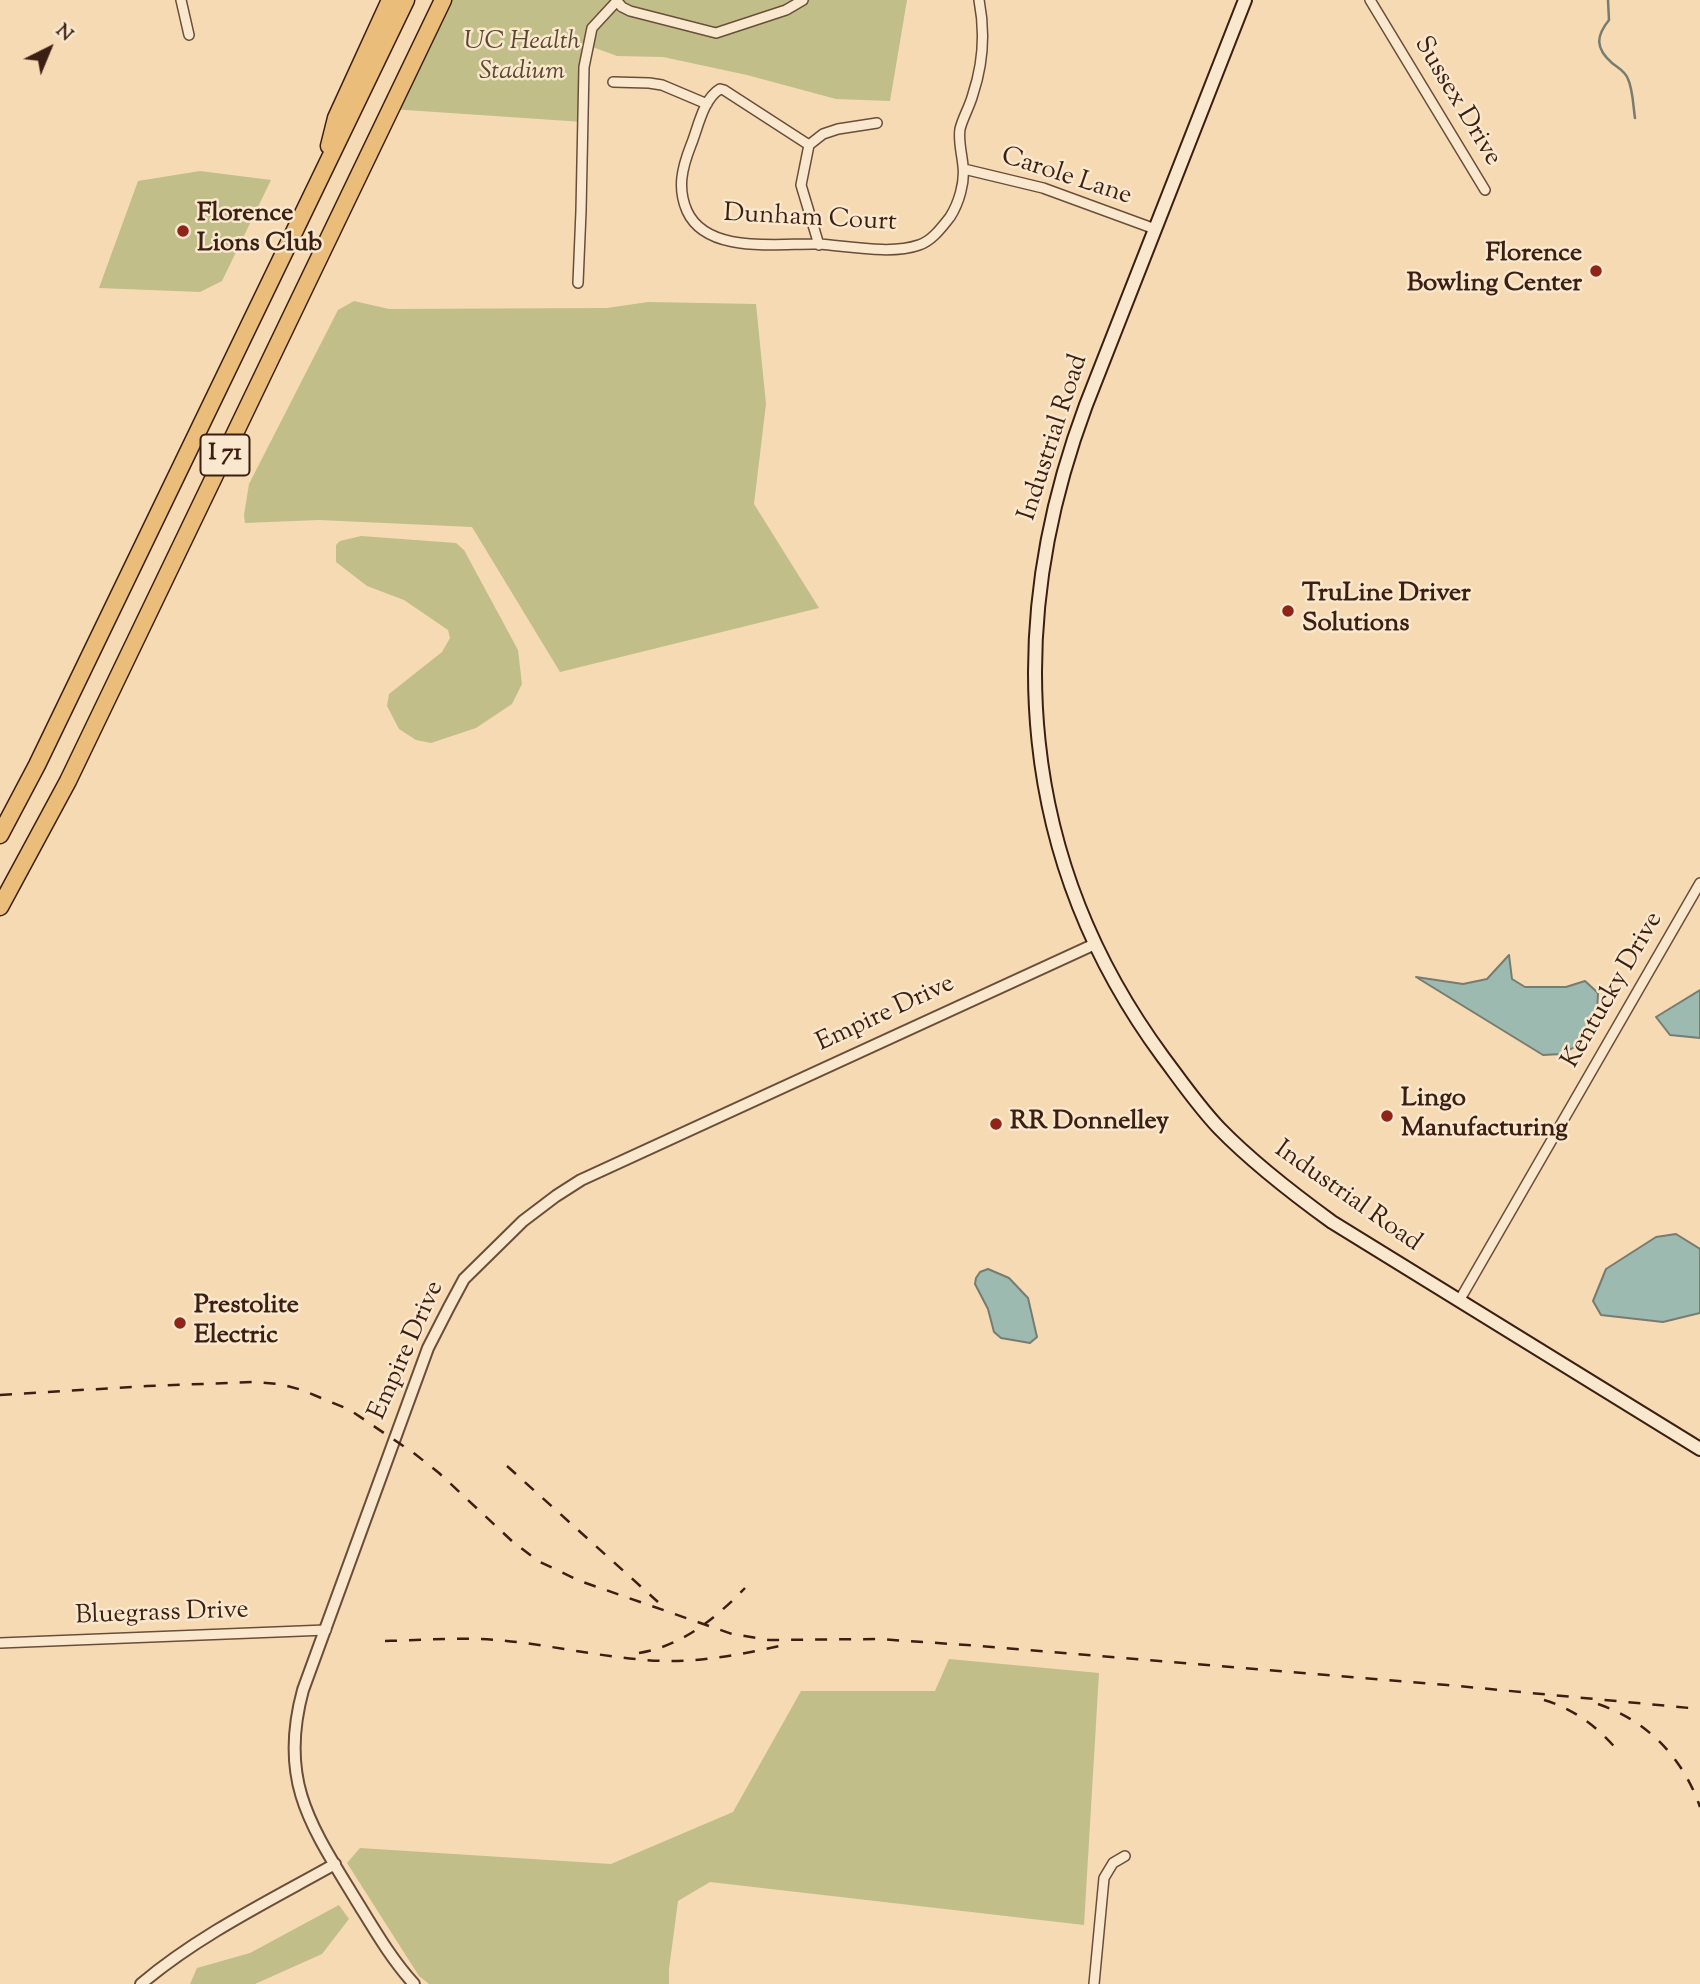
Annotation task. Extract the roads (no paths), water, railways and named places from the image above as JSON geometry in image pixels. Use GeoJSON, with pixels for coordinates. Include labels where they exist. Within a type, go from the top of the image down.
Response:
{"type":"FeatureCollection","features":[{"type":"Feature","properties":{"kind":"highway"},"geometry":{"type":"LineString","coordinates":[[320,180],[336,118],[390,0]]}},
{"type":"Feature","properties":{"kind":"highway","name":"I 71"},"geometry":{"type":"LineString","coordinates":[[0,835],[37,765],[406,0]]}},
{"type":"Feature","properties":{"kind":"highway","name":"I 71"},"geometry":{"type":"LineString","coordinates":[[0,907],[74,769],[443,0]]}},
{"type":"Feature","properties":{"kind":"main road","name":"Industrial Road"},"geometry":{"type":"LineString","coordinates":[[1245,0],[1073,440],[1051,520],[1038,596],[1036,706],[1044,784],[1066,871],[1095,944],[1131,1010],[1154,1045],[1216,1125],[1242,1151],[1332,1222],[1700,1449]]}},
{"type":"Feature","properties":{"kind":"street"},"geometry":{"type":"LineString","coordinates":[[181,0],[189,35]]}},
{"type":"Feature","properties":{"kind":"street"},"geometry":{"type":"LineString","coordinates":[[578,284],[584,67],[592,28],[616,1],[630,11],[716,33],[786,10],[803,0]]}},
{"type":"Feature","properties":{"kind":"street"},"geometry":{"type":"LineString","coordinates":[[964,169],[960,132],[973,95],[981,60],[982,23],[979,0]]}},
{"type":"Feature","properties":{"kind":"street","name":"Sussex Drive"},"geometry":{"type":"LineString","coordinates":[[1370,0],[1485,190]]}},
{"type":"Feature","properties":{"kind":"street"},"geometry":{"type":"LineString","coordinates":[[613,82],[662,85],[707,104],[715,92],[724,90],[809,145]]}},
{"type":"Feature","properties":{"kind":"street","name":"Dunham Court"},"geometry":{"type":"LineString","coordinates":[[707,104],[681,176],[684,203],[695,224],[704,232],[725,241],[895,249],[920,245],[935,235],[951,214],[963,184],[964,169]]}},
{"type":"Feature","properties":{"kind":"street"},"geometry":{"type":"LineString","coordinates":[[819,244],[801,184],[809,145],[823,134],[838,129],[877,123]]}},
{"type":"Feature","properties":{"kind":"street","name":"Carole Lane"},"geometry":{"type":"LineString","coordinates":[[964,169],[1043,188],[1155,229]]}},
{"type":"Feature","properties":{"kind":"street","name":"Kentucky Drive"},"geometry":{"type":"LineString","coordinates":[[1459,1301],[1700,883]]}},
{"type":"Feature","properties":{"kind":"street","name":"Empire Drive"},"geometry":{"type":"LineString","coordinates":[[414,1984],[377,1934],[308,1817],[297,1776],[294,1734],[300,1702],[428,1348],[464,1279],[523,1221],[556,1196],[601,1170],[1095,944]]}},
{"type":"Feature","properties":{"kind":"street","name":"Bluegrass Drive"},"geometry":{"type":"LineString","coordinates":[[0,1643],[326,1630]]}},
{"type":"Feature","properties":{"kind":"street"},"geometry":{"type":"LineString","coordinates":[[1094,1984],[1104,1878],[1113,1863],[1125,1856]]}},
{"type":"Feature","properties":{"kind":"street"},"geometry":{"type":"LineString","coordinates":[[141,1984],[200,1941],[335,1864]]}},
{"type":"Feature","properties":{"kind":"water"},"geometry":{"type":"Polygon","coordinates":[[[1509,955],[1512,979],[1525,987],[1566,987],[1585,981],[1598,993],[1597,1011],[1580,1044],[1562,1054],[1543,1055],[1416,977],[1463,984],[1487,979],[1509,955]]]}},
{"type":"Feature","properties":{"kind":"water"},"geometry":{"type":"Polygon","coordinates":[[[1700,990],[1700,1038],[1670,1035],[1656,1017],[1700,990]]]}},
{"type":"Feature","properties":{"kind":"water"},"geometry":{"type":"Polygon","coordinates":[[[1676,1234],[1700,1249],[1700,1313],[1663,1322],[1601,1315],[1593,1301],[1606,1269],[1656,1237],[1676,1234]]]}},
{"type":"Feature","properties":{"kind":"water"},"geometry":{"type":"Polygon","coordinates":[[[988,1269],[1009,1278],[1028,1298],[1037,1337],[1030,1343],[1001,1338],[994,1332],[988,1309],[975,1284],[980,1272],[988,1269]]]}},
{"type":"Feature","properties":{"kind":"waterway"},"geometry":{"type":"LineString","coordinates":[[1608,0],[1609,20],[1602,31],[1600,47],[1606,58],[1627,76],[1635,118]]}},
{"type":"Feature","properties":{"kind":"railway"},"geometry":{"type":"LineString","coordinates":[[0,1395],[254,1382],[280,1384],[302,1390],[350,1410],[415,1454],[538,1561],[580,1581],[732,1634],[769,1640],[878,1639],[967,1645],[1700,1709]]}},
{"type":"Feature","properties":{"kind":"railway"},"geometry":{"type":"LineString","coordinates":[[507,1466],[658,1602]]}},
{"type":"Feature","properties":{"kind":"railway"},"geometry":{"type":"LineString","coordinates":[[639,1653],[684,1637],[722,1610],[745,1588]]}},
{"type":"Feature","properties":{"kind":"railway"},"geometry":{"type":"LineString","coordinates":[[385,1641],[498,1640],[622,1658],[663,1661],[708,1659],[780,1646]]}},
{"type":"Feature","properties":{"kind":"railway"},"geometry":{"type":"LineString","coordinates":[[1544,1700],[1585,1720],[1618,1751]]}},
{"type":"Feature","properties":{"kind":"railway"},"geometry":{"type":"LineString","coordinates":[[1598,1704],[1633,1720],[1661,1744],[1684,1773],[1700,1807]]}},
{"type":"Feature","properties":{"kind":"place","name":"Florence Lions Club"},"geometry":{"type":"Point","coordinates":[183,231]}},
{"type":"Feature","properties":{"kind":"place","name":"Florence Bowling Center"},"geometry":{"type":"Point","coordinates":[1596,271]}},
{"type":"Feature","properties":{"kind":"place","name":"TruLine Driver Solutions"},"geometry":{"type":"Point","coordinates":[1288,611]}},
{"type":"Feature","properties":{"kind":"place","name":"Lingo Manufacturing"},"geometry":{"type":"Point","coordinates":[1387,1116]}},
{"type":"Feature","properties":{"kind":"place","name":"RR Donnelley"},"geometry":{"type":"Point","coordinates":[996,1124]}},
{"type":"Feature","properties":{"kind":"place","name":"Prestolite Electric"},"geometry":{"type":"Point","coordinates":[180,1323]}},
{"type":"Feature","properties":{"kind":"park label","name":"UC Health Stadium"},"geometry":{"type":"Point","coordinates":[522,59]}}]}
